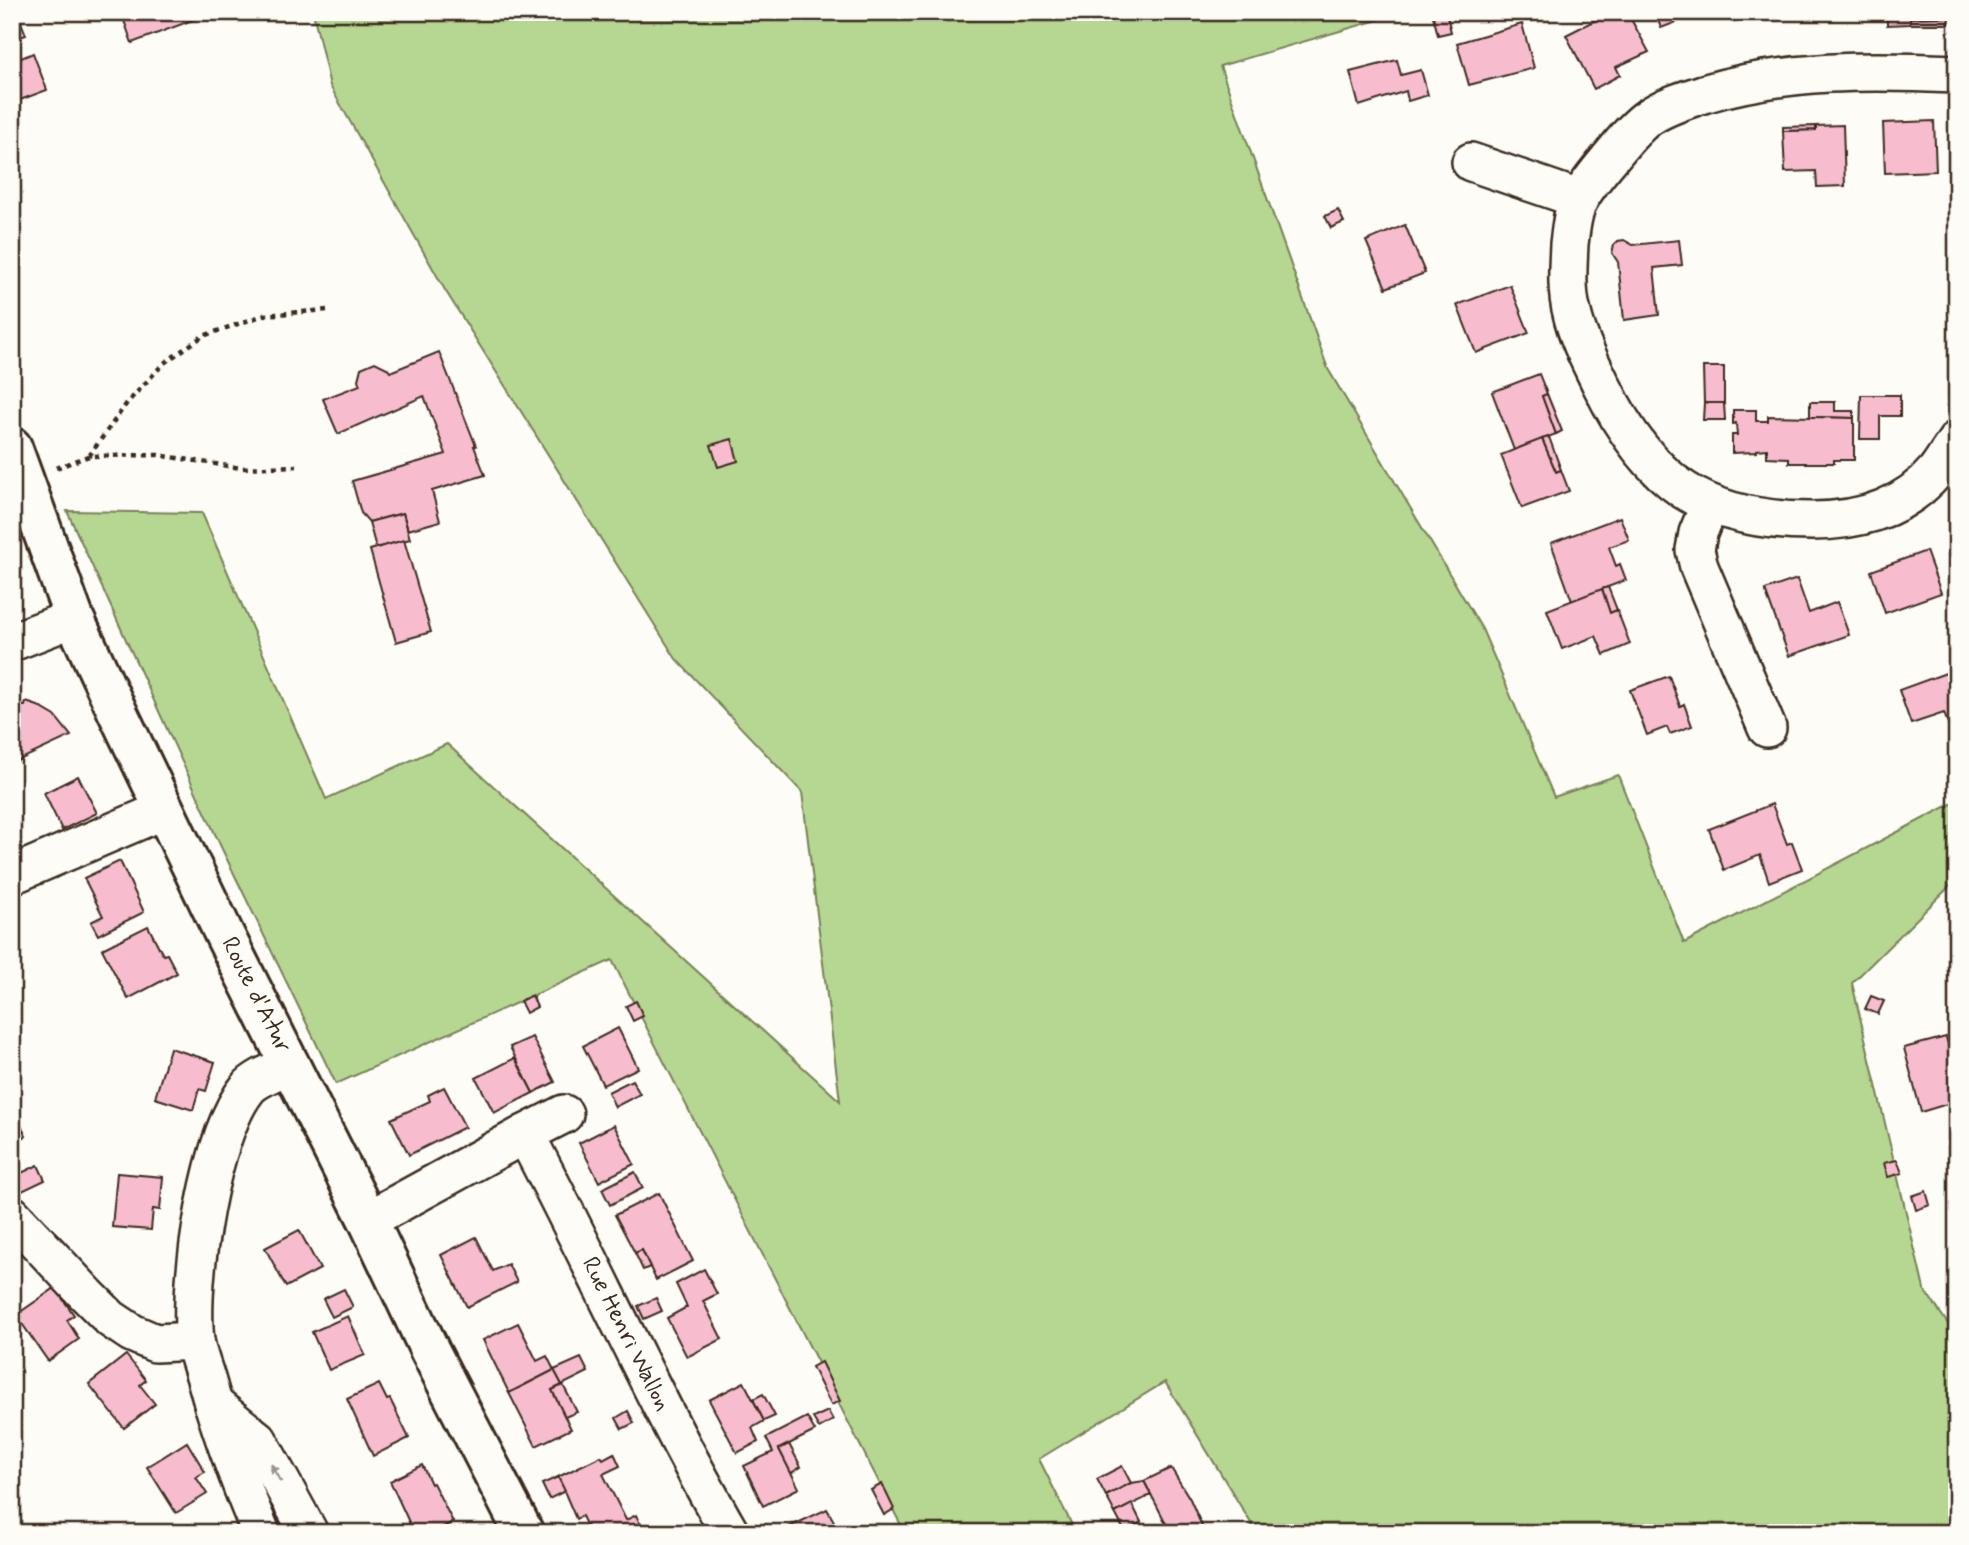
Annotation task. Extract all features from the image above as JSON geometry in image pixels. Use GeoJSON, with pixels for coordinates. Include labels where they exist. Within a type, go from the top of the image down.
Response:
{"type":"FeatureCollection","features":[{"type":"Feature","properties":{"kind":"main road","name":"Route d'Atur"},"geometry":{"type":"LineString","coordinates":[[18,463],[74,618],[164,810],[368,1220],[430,1351],[524,1533]]}},
{"type":"Feature","properties":{"kind":"street"},"geometry":{"type":"LineString","coordinates":[[1957,74],[1841,72],[1786,77],[1728,86],[1684,100],[1648,118],[1612,156],[1579,199],[1571,228],[1567,270],[1571,311],[1582,345],[1616,413],[1654,463],[1683,489],[1710,504],[1750,515],[1788,521],[1832,521],[1869,516],[1905,498],[1935,472],[1957,440]]}},
{"type":"Feature","properties":{"kind":"street"},"geometry":{"type":"LineString","coordinates":[[1471,162],[1579,199]]}},
{"type":"Feature","properties":{"kind":"street"},"geometry":{"type":"LineString","coordinates":[[1710,504],[1698,533],[1695,550],[1699,567],[1767,728]]}},
{"type":"Feature","properties":{"kind":"street"},"geometry":{"type":"LineString","coordinates":[[12,642],[74,618]]}},
{"type":"Feature","properties":{"kind":"street"},"geometry":{"type":"LineString","coordinates":[[12,875],[164,810]]}},
{"type":"Feature","properties":{"kind":"street"},"geometry":{"type":"LineString","coordinates":[[261,1533],[234,1471],[195,1341],[195,1299],[199,1243],[210,1182],[236,1105],[250,1085],[290,1064]]}},
{"type":"Feature","properties":{"kind":"street"},"geometry":{"type":"LineString","coordinates":[[368,1220],[564,1114]]}},
{"type":"Feature","properties":{"kind":"street","name":"Rue Henri Wallon"},"geometry":{"type":"LineString","coordinates":[[525,1134],[633,1349],[730,1533]]}},
{"type":"Feature","properties":{"kind":"street"},"geometry":{"type":"LineString","coordinates":[[12,1215],[111,1319],[132,1334],[155,1343],[195,1341]]}},
{"type":"Feature","properties":{"kind":"street"},"geometry":{"type":"LineString","coordinates":[[213,1404],[258,1440],[309,1533]]}},
{"type":"Feature","properties":{"kind":"path"},"geometry":{"type":"LineString","coordinates":[[89,456],[127,403],[164,363],[203,335],[264,314],[327,310]]}},
{"type":"Feature","properties":{"kind":"path"},"geometry":{"type":"LineString","coordinates":[[18,463],[89,456],[158,455],[241,468],[297,466]]}},
{"type":"Feature","properties":{"kind":"green space"},"geometry":{"type":"Polygon","coordinates":[[[313,12],[1405,12],[1220,66],[1328,369],[1482,629],[1554,797],[1618,775],[1684,943],[1957,801],[1957,879],[1852,983],[1924,1289],[1957,1337],[1957,1533],[1257,1533],[1165,1382],[1039,1459],[1076,1533],[905,1533],[612,960],[336,1084],[222,849],[67,511],[202,513],[326,799],[447,744],[840,1101],[802,792],[676,659],[445,290],[330,86],[313,12]]]}},
{"type":"Feature","properties":{"kind":"building"},"geometry":{"type":"Polygon","coordinates":[[[12,12],[17,12],[26,35],[12,40],[12,12]]]}},
{"type":"Feature","properties":{"kind":"building"},"geometry":{"type":"Polygon","coordinates":[[[121,12],[196,12],[198,18],[132,43],[121,12]]]}},
{"type":"Feature","properties":{"kind":"building"},"geometry":{"type":"Polygon","coordinates":[[[1432,12],[1446,12],[1451,32],[1438,35],[1432,12]]]}},
{"type":"Feature","properties":{"kind":"building"},"geometry":{"type":"Polygon","coordinates":[[[1611,12],[1627,12],[1649,52],[1616,67],[1620,75],[1594,89],[1566,35],[1611,12]]]}},
{"type":"Feature","properties":{"kind":"building"},"geometry":{"type":"Polygon","coordinates":[[[1655,12],[1674,12],[1677,22],[1661,28],[1655,12]]]}},
{"type":"Feature","properties":{"kind":"building"},"geometry":{"type":"Polygon","coordinates":[[[1887,12],[1949,12],[1949,17],[1910,18],[1910,24],[1887,25],[1887,12]]]}},
{"type":"Feature","properties":{"kind":"building"},"geometry":{"type":"Polygon","coordinates":[[[1949,17],[1949,24],[1910,24],[1910,18],[1949,17]]]}},
{"type":"Feature","properties":{"kind":"building"},"geometry":{"type":"Polygon","coordinates":[[[1522,24],[1534,68],[1469,85],[1457,43],[1522,24]]]}},
{"type":"Feature","properties":{"kind":"building"},"geometry":{"type":"Polygon","coordinates":[[[12,42],[19,59],[33,53],[47,90],[12,103],[12,42]]]}},
{"type":"Feature","properties":{"kind":"building"},"geometry":{"type":"Polygon","coordinates":[[[1397,60],[1401,75],[1421,70],[1428,95],[1408,101],[1406,91],[1359,106],[1350,72],[1397,60]]]}},
{"type":"Feature","properties":{"kind":"building"},"geometry":{"type":"Polygon","coordinates":[[[1934,121],[1936,171],[1885,173],[1883,123],[1934,121]]]}},
{"type":"Feature","properties":{"kind":"building"},"geometry":{"type":"Polygon","coordinates":[[[1843,125],[1845,186],[1817,187],[1816,171],[1785,172],[1783,131],[1816,130],[1816,126],[1843,125]]]}},
{"type":"Feature","properties":{"kind":"building"},"geometry":{"type":"Polygon","coordinates":[[[1816,126],[1816,130],[1783,131],[1783,127],[1816,126]]]}},
{"type":"Feature","properties":{"kind":"building"},"geometry":{"type":"Polygon","coordinates":[[[1338,210],[1344,222],[1331,228],[1325,216],[1338,210]]]}},
{"type":"Feature","properties":{"kind":"building"},"geometry":{"type":"Polygon","coordinates":[[[1405,225],[1425,273],[1386,288],[1366,241],[1405,225]]]}},
{"type":"Feature","properties":{"kind":"building"},"geometry":{"type":"Polygon","coordinates":[[[1624,240],[1633,245],[1679,240],[1682,265],[1654,268],[1659,315],[1624,320],[1618,262],[1612,253],[1614,245],[1624,240]]]}},
{"type":"Feature","properties":{"kind":"building"},"geometry":{"type":"Polygon","coordinates":[[[1510,285],[1529,333],[1476,353],[1457,305],[1510,285]]]}},
{"type":"Feature","properties":{"kind":"building"},"geometry":{"type":"Polygon","coordinates":[[[439,352],[485,475],[432,491],[440,521],[408,530],[403,513],[369,522],[361,513],[352,481],[446,454],[424,396],[338,434],[323,399],[360,385],[358,380],[361,368],[375,362],[390,372],[439,352]]]}},
{"type":"Feature","properties":{"kind":"building"},"geometry":{"type":"Polygon","coordinates":[[[1703,367],[1724,367],[1724,403],[1704,403],[1703,367]]]}},
{"type":"Feature","properties":{"kind":"building"},"geometry":{"type":"Polygon","coordinates":[[[1539,374],[1547,394],[1542,396],[1556,434],[1514,450],[1492,392],[1539,374]]]}},
{"type":"Feature","properties":{"kind":"building"},"geometry":{"type":"Polygon","coordinates":[[[1547,394],[1562,431],[1556,434],[1542,396],[1547,394]]]}},
{"type":"Feature","properties":{"kind":"building"},"geometry":{"type":"Polygon","coordinates":[[[1861,395],[1900,395],[1900,416],[1880,416],[1880,439],[1860,439],[1861,395]]]}},
{"type":"Feature","properties":{"kind":"building"},"geometry":{"type":"Polygon","coordinates":[[[1810,402],[1835,402],[1835,411],[1854,411],[1854,418],[1810,417],[1810,402]]]}},
{"type":"Feature","properties":{"kind":"building"},"geometry":{"type":"Polygon","coordinates":[[[1704,403],[1724,403],[1725,420],[1703,420],[1704,403]]]}},
{"type":"Feature","properties":{"kind":"building"},"geometry":{"type":"Polygon","coordinates":[[[1733,410],[1756,410],[1756,421],[1768,421],[1768,416],[1854,418],[1854,460],[1789,463],[1789,458],[1767,457],[1767,449],[1732,453],[1732,435],[1737,435],[1736,423],[1733,424],[1733,410]]]}},
{"type":"Feature","properties":{"kind":"building"},"geometry":{"type":"Polygon","coordinates":[[[1549,437],[1561,470],[1556,472],[1542,439],[1549,437]]]}},
{"type":"Feature","properties":{"kind":"building"},"geometry":{"type":"Polygon","coordinates":[[[732,439],[738,461],[718,467],[711,445],[732,439]]]}},
{"type":"Feature","properties":{"kind":"building"},"geometry":{"type":"Polygon","coordinates":[[[1542,439],[1556,472],[1561,470],[1569,491],[1522,508],[1501,455],[1542,439]]]}},
{"type":"Feature","properties":{"kind":"building"},"geometry":{"type":"Polygon","coordinates":[[[403,513],[410,539],[376,548],[369,522],[403,513]]]}},
{"type":"Feature","properties":{"kind":"building"},"geometry":{"type":"Polygon","coordinates":[[[1620,517],[1629,540],[1609,547],[1616,566],[1620,564],[1626,580],[1572,601],[1551,543],[1620,517]]]}},
{"type":"Feature","properties":{"kind":"building"},"geometry":{"type":"Polygon","coordinates":[[[404,540],[431,632],[396,642],[370,550],[404,540]]]}},
{"type":"Feature","properties":{"kind":"building"},"geometry":{"type":"Polygon","coordinates":[[[1926,551],[1941,593],[1885,613],[1871,571],[1926,551]]]}},
{"type":"Feature","properties":{"kind":"building"},"geometry":{"type":"Polygon","coordinates":[[[1797,579],[1809,613],[1837,602],[1849,635],[1789,656],[1765,590],[1797,579]]]}},
{"type":"Feature","properties":{"kind":"building"},"geometry":{"type":"Polygon","coordinates":[[[1608,587],[1617,610],[1610,613],[1602,589],[1608,587]]]}},
{"type":"Feature","properties":{"kind":"building"},"geometry":{"type":"Polygon","coordinates":[[[1602,589],[1610,613],[1617,610],[1630,644],[1604,655],[1596,636],[1562,649],[1547,610],[1602,589]]]}},
{"type":"Feature","properties":{"kind":"building"},"geometry":{"type":"Polygon","coordinates":[[[1957,669],[1957,749],[1944,713],[1911,724],[1899,690],[1957,669]]]}},
{"type":"Feature","properties":{"kind":"building"},"geometry":{"type":"Polygon","coordinates":[[[1669,676],[1680,706],[1684,704],[1692,726],[1670,734],[1667,727],[1647,735],[1630,690],[1669,676]]]}},
{"type":"Feature","properties":{"kind":"building"},"geometry":{"type":"Polygon","coordinates":[[[26,702],[55,716],[71,736],[17,761],[12,752],[12,705],[25,706],[26,702]]]}},
{"type":"Feature","properties":{"kind":"building"},"geometry":{"type":"Polygon","coordinates":[[[78,776],[97,813],[62,830],[44,793],[78,776]]]}},
{"type":"Feature","properties":{"kind":"building"},"geometry":{"type":"Polygon","coordinates":[[[1772,804],[1787,844],[1792,842],[1802,869],[1769,882],[1760,855],[1724,870],[1709,829],[1772,804]]]}},
{"type":"Feature","properties":{"kind":"building"},"geometry":{"type":"Polygon","coordinates":[[[120,861],[144,912],[98,935],[91,922],[103,916],[84,878],[120,861]]]}},
{"type":"Feature","properties":{"kind":"building"},"geometry":{"type":"Polygon","coordinates":[[[148,926],[163,955],[167,954],[177,973],[128,999],[102,949],[148,926]]]}},
{"type":"Feature","properties":{"kind":"building"},"geometry":{"type":"Polygon","coordinates":[[[532,995],[537,1007],[526,1013],[520,1001],[532,995]]]}},
{"type":"Feature","properties":{"kind":"building"},"geometry":{"type":"Polygon","coordinates":[[[1871,996],[1884,1001],[1878,1014],[1865,1009],[1871,996]]]}},
{"type":"Feature","properties":{"kind":"building"},"geometry":{"type":"Polygon","coordinates":[[[636,1001],[643,1016],[633,1021],[626,1006],[636,1001]]]}},
{"type":"Feature","properties":{"kind":"building"},"geometry":{"type":"Polygon","coordinates":[[[618,1028],[638,1068],[603,1085],[583,1046],[618,1028]]]}},
{"type":"Feature","properties":{"kind":"building"},"geometry":{"type":"Polygon","coordinates":[[[532,1037],[555,1082],[533,1093],[510,1047],[532,1037]]]}},
{"type":"Feature","properties":{"kind":"building"},"geometry":{"type":"Polygon","coordinates":[[[1946,1037],[1957,1076],[1957,1101],[1921,1112],[1904,1048],[1946,1037]]]}},
{"type":"Feature","properties":{"kind":"building"},"geometry":{"type":"Polygon","coordinates":[[[170,1048],[215,1062],[206,1091],[199,1089],[193,1110],[155,1098],[170,1048]]]}},
{"type":"Feature","properties":{"kind":"building"},"geometry":{"type":"Polygon","coordinates":[[[515,1058],[533,1093],[494,1113],[476,1078],[515,1058]]]}},
{"type":"Feature","properties":{"kind":"building"},"geometry":{"type":"Polygon","coordinates":[[[632,1080],[640,1094],[615,1107],[608,1092],[632,1080]]]}},
{"type":"Feature","properties":{"kind":"building"},"geometry":{"type":"Polygon","coordinates":[[[444,1087],[465,1127],[409,1155],[391,1119],[430,1101],[428,1095],[444,1087]]]}},
{"type":"Feature","properties":{"kind":"building"},"geometry":{"type":"Polygon","coordinates":[[[12,1107],[26,1136],[12,1143],[12,1107]]]}},
{"type":"Feature","properties":{"kind":"building"},"geometry":{"type":"Polygon","coordinates":[[[614,1125],[634,1164],[599,1182],[579,1143],[614,1125]]]}},
{"type":"Feature","properties":{"kind":"building"},"geometry":{"type":"Polygon","coordinates":[[[1897,1160],[1902,1173],[1888,1177],[1884,1163],[1897,1160]]]}},
{"type":"Feature","properties":{"kind":"building"},"geometry":{"type":"Polygon","coordinates":[[[38,1165],[45,1180],[20,1192],[13,1177],[38,1165]]]}},
{"type":"Feature","properties":{"kind":"building"},"geometry":{"type":"Polygon","coordinates":[[[635,1172],[643,1188],[610,1205],[602,1189],[635,1172]]]}},
{"type":"Feature","properties":{"kind":"building"},"geometry":{"type":"Polygon","coordinates":[[[117,1173],[163,1177],[160,1210],[153,1209],[151,1230],[112,1227],[117,1173]]]}},
{"type":"Feature","properties":{"kind":"building"},"geometry":{"type":"Polygon","coordinates":[[[1926,1191],[1930,1205],[1916,1210],[1912,1196],[1926,1191]]]}},
{"type":"Feature","properties":{"kind":"building"},"geometry":{"type":"Polygon","coordinates":[[[659,1193],[693,1261],[656,1280],[642,1250],[635,1253],[615,1215],[659,1193]]]}},
{"type":"Feature","properties":{"kind":"building"},"geometry":{"type":"Polygon","coordinates":[[[299,1230],[320,1269],[286,1287],[265,1248],[299,1230]]]}},
{"type":"Feature","properties":{"kind":"building"},"geometry":{"type":"Polygon","coordinates":[[[476,1237],[493,1271],[508,1264],[517,1282],[467,1307],[441,1255],[476,1237]]]}},
{"type":"Feature","properties":{"kind":"building"},"geometry":{"type":"Polygon","coordinates":[[[642,1250],[650,1267],[643,1270],[635,1253],[642,1250]]]}},
{"type":"Feature","properties":{"kind":"building"},"geometry":{"type":"Polygon","coordinates":[[[704,1269],[717,1294],[703,1301],[722,1339],[687,1357],[667,1318],[687,1307],[676,1284],[704,1269]]]}},
{"type":"Feature","properties":{"kind":"building"},"geometry":{"type":"Polygon","coordinates":[[[55,1288],[74,1315],[67,1320],[79,1339],[48,1361],[16,1315],[55,1288]]]}},
{"type":"Feature","properties":{"kind":"building"},"geometry":{"type":"Polygon","coordinates":[[[344,1289],[353,1307],[332,1317],[323,1299],[344,1289]]]}},
{"type":"Feature","properties":{"kind":"building"},"geometry":{"type":"Polygon","coordinates":[[[656,1298],[662,1311],[644,1319],[638,1306],[656,1298]]]}},
{"type":"Feature","properties":{"kind":"building"},"geometry":{"type":"Polygon","coordinates":[[[348,1316],[365,1355],[329,1370],[312,1332],[348,1316]]]}},
{"type":"Feature","properties":{"kind":"building"},"geometry":{"type":"Polygon","coordinates":[[[518,1323],[537,1361],[547,1356],[554,1370],[509,1393],[483,1340],[518,1323]]]}},
{"type":"Feature","properties":{"kind":"building"},"geometry":{"type":"Polygon","coordinates":[[[126,1355],[146,1380],[140,1385],[155,1404],[124,1428],[89,1384],[126,1355]]]}},
{"type":"Feature","properties":{"kind":"building"},"geometry":{"type":"Polygon","coordinates":[[[581,1358],[588,1372],[562,1385],[554,1370],[581,1358]]]}},
{"type":"Feature","properties":{"kind":"building"},"geometry":{"type":"Polygon","coordinates":[[[821,1362],[840,1401],[831,1405],[812,1367],[821,1362]]]}},
{"type":"Feature","properties":{"kind":"building"},"geometry":{"type":"Polygon","coordinates":[[[554,1370],[562,1385],[552,1390],[571,1429],[536,1446],[509,1393],[554,1370]]]}},
{"type":"Feature","properties":{"kind":"building"},"geometry":{"type":"Polygon","coordinates":[[[744,1382],[764,1421],[752,1428],[758,1442],[737,1453],[709,1400],[744,1382]]]}},
{"type":"Feature","properties":{"kind":"building"},"geometry":{"type":"Polygon","coordinates":[[[379,1384],[387,1400],[390,1399],[409,1438],[373,1456],[347,1399],[379,1384]]]}},
{"type":"Feature","properties":{"kind":"building"},"geometry":{"type":"Polygon","coordinates":[[[563,1385],[577,1412],[565,1417],[552,1390],[563,1385]]]}},
{"type":"Feature","properties":{"kind":"building"},"geometry":{"type":"Polygon","coordinates":[[[763,1394],[775,1416],[764,1421],[753,1399],[763,1394]]]}},
{"type":"Feature","properties":{"kind":"building"},"geometry":{"type":"Polygon","coordinates":[[[628,1411],[634,1423],[622,1429],[616,1418],[628,1411]]]}},
{"type":"Feature","properties":{"kind":"building"},"geometry":{"type":"Polygon","coordinates":[[[828,1411],[833,1420],[819,1428],[813,1418],[828,1411]]]}},
{"type":"Feature","properties":{"kind":"building"},"geometry":{"type":"Polygon","coordinates":[[[807,1417],[815,1431],[779,1449],[799,1488],[763,1506],[744,1466],[773,1452],[766,1438],[807,1417]]]}},
{"type":"Feature","properties":{"kind":"building"},"geometry":{"type":"Polygon","coordinates":[[[187,1442],[205,1472],[196,1477],[207,1494],[176,1513],[147,1467],[187,1442]]]}},
{"type":"Feature","properties":{"kind":"building"},"geometry":{"type":"Polygon","coordinates":[[[789,1444],[801,1467],[791,1473],[779,1449],[789,1444]]]}},
{"type":"Feature","properties":{"kind":"building"},"geometry":{"type":"Polygon","coordinates":[[[614,1453],[620,1466],[603,1474],[626,1520],[636,1515],[643,1530],[638,1533],[590,1533],[582,1516],[576,1519],[558,1477],[601,1456],[603,1459],[614,1453]]]}},
{"type":"Feature","properties":{"kind":"building"},"geometry":{"type":"Polygon","coordinates":[[[422,1465],[453,1522],[432,1533],[414,1533],[390,1481],[422,1465]]]}},
{"type":"Feature","properties":{"kind":"building"},"geometry":{"type":"Polygon","coordinates":[[[1122,1466],[1131,1483],[1106,1496],[1097,1479],[1122,1466]]]}},
{"type":"Feature","properties":{"kind":"building"},"geometry":{"type":"Polygon","coordinates":[[[1171,1468],[1190,1499],[1205,1533],[1171,1533],[1144,1481],[1171,1468]]]}},
{"type":"Feature","properties":{"kind":"building"},"geometry":{"type":"Polygon","coordinates":[[[558,1477],[565,1491],[549,1499],[542,1484],[558,1477]]]}},
{"type":"Feature","properties":{"kind":"building"},"geometry":{"type":"Polygon","coordinates":[[[1144,1481],[1151,1495],[1115,1513],[1106,1496],[1131,1483],[1144,1481]]]}},
{"type":"Feature","properties":{"kind":"building"},"geometry":{"type":"Polygon","coordinates":[[[882,1484],[894,1509],[884,1515],[871,1490],[882,1484]]]}},
{"type":"Feature","properties":{"kind":"building"},"geometry":{"type":"Polygon","coordinates":[[[1132,1504],[1141,1522],[1125,1532],[1115,1513],[1132,1504]]]}},
{"type":"Feature","properties":{"kind":"building"},"geometry":{"type":"Polygon","coordinates":[[[827,1509],[837,1527],[827,1533],[790,1533],[787,1528],[827,1509]]]}}]}
